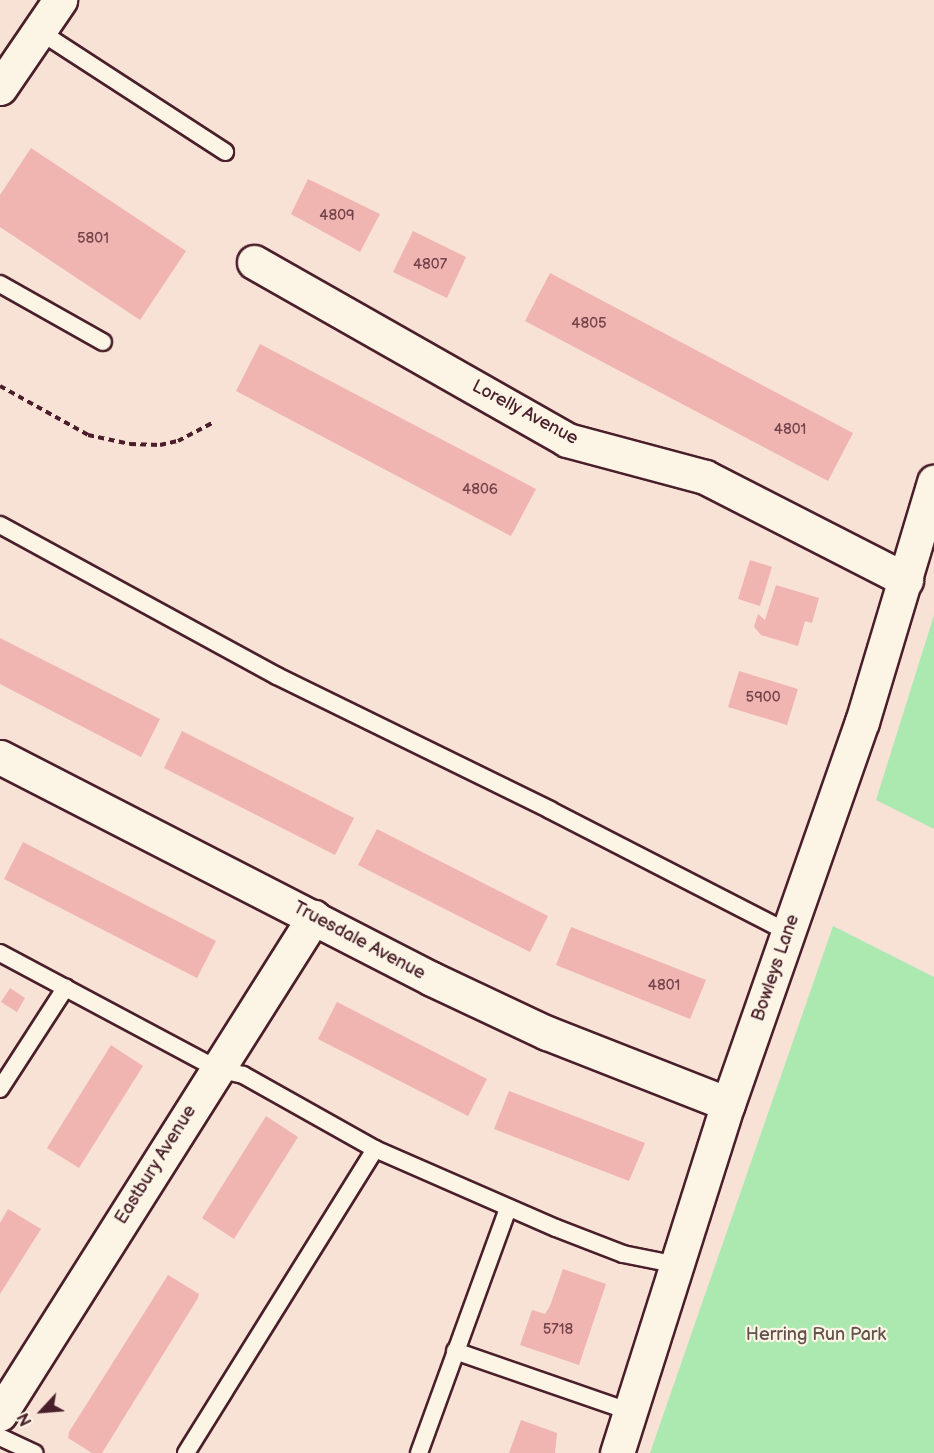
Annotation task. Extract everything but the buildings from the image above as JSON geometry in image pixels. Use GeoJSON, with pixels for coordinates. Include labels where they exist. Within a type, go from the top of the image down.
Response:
{"type":"FeatureCollection","features":[{"type":"Feature","properties":{"kind":"street"},"geometry":{"type":"LineString","coordinates":[[0,88],[60,0]]}},
{"type":"Feature","properties":{"kind":"street","name":"Lorelly Avenue"},"geometry":{"type":"LineString","coordinates":[[254,262],[567,440],[705,477],[906,580]]}},
{"type":"Feature","properties":{"kind":"street","name":"Bowleys Lane"},"geometry":{"type":"LineString","coordinates":[[617,1453],[728,1104],[789,933],[906,580],[934,482]]}},
{"type":"Feature","properties":{"kind":"street","name":"Truesdale Avenue"},"geometry":{"type":"LineString","coordinates":[[0,757],[547,1033],[728,1104]]}},
{"type":"Feature","properties":{"kind":"street","name":"Eastbury Avenue"},"geometry":{"type":"LineString","coordinates":[[0,1414],[314,917]]}},
{"type":"Feature","properties":{"kind":"lane"},"geometry":{"type":"LineString","coordinates":[[39,31],[225,152]]}},
{"type":"Feature","properties":{"kind":"lane"},"geometry":{"type":"LineString","coordinates":[[0,284],[103,342]]}},
{"type":"Feature","properties":{"kind":"lane"},"geometry":{"type":"LineString","coordinates":[[0,525],[277,676],[550,810],[789,933]]}},
{"type":"Feature","properties":{"kind":"lane"},"geometry":{"type":"LineString","coordinates":[[0,953],[217,1069],[243,1075],[375,1149],[508,1208],[623,1254],[678,1265]]}},
{"type":"Feature","properties":{"kind":"lane"},"geometry":{"type":"LineString","coordinates":[[0,1089],[66,987]]}},
{"type":"Feature","properties":{"kind":"lane"},"geometry":{"type":"LineString","coordinates":[[186,1453],[375,1149]]}},
{"type":"Feature","properties":{"kind":"lane"},"geometry":{"type":"LineString","coordinates":[[419,1453],[508,1208]]}},
{"type":"Feature","properties":{"kind":"lane"},"geometry":{"type":"LineString","coordinates":[[455,1351],[631,1412]]}},
{"type":"Feature","properties":{"kind":"lane"},"geometry":{"type":"LineString","coordinates":[[0,1437],[34,1453]]}},
{"type":"Feature","properties":{"kind":"path"},"geometry":{"type":"LineString","coordinates":[[0,386],[88,435],[130,444],[160,446],[178,441],[214,422]]}},
{"type":"Feature","properties":{"kind":"green space"},"geometry":{"type":"Polygon","coordinates":[[[934,615],[934,829],[876,800],[934,615]]]}},
{"type":"Feature","properties":{"kind":"green space","name":"Herring Run Park"},"geometry":{"type":"Polygon","coordinates":[[[833,926],[934,977],[934,1453],[650,1453],[833,926]]]}}]}
